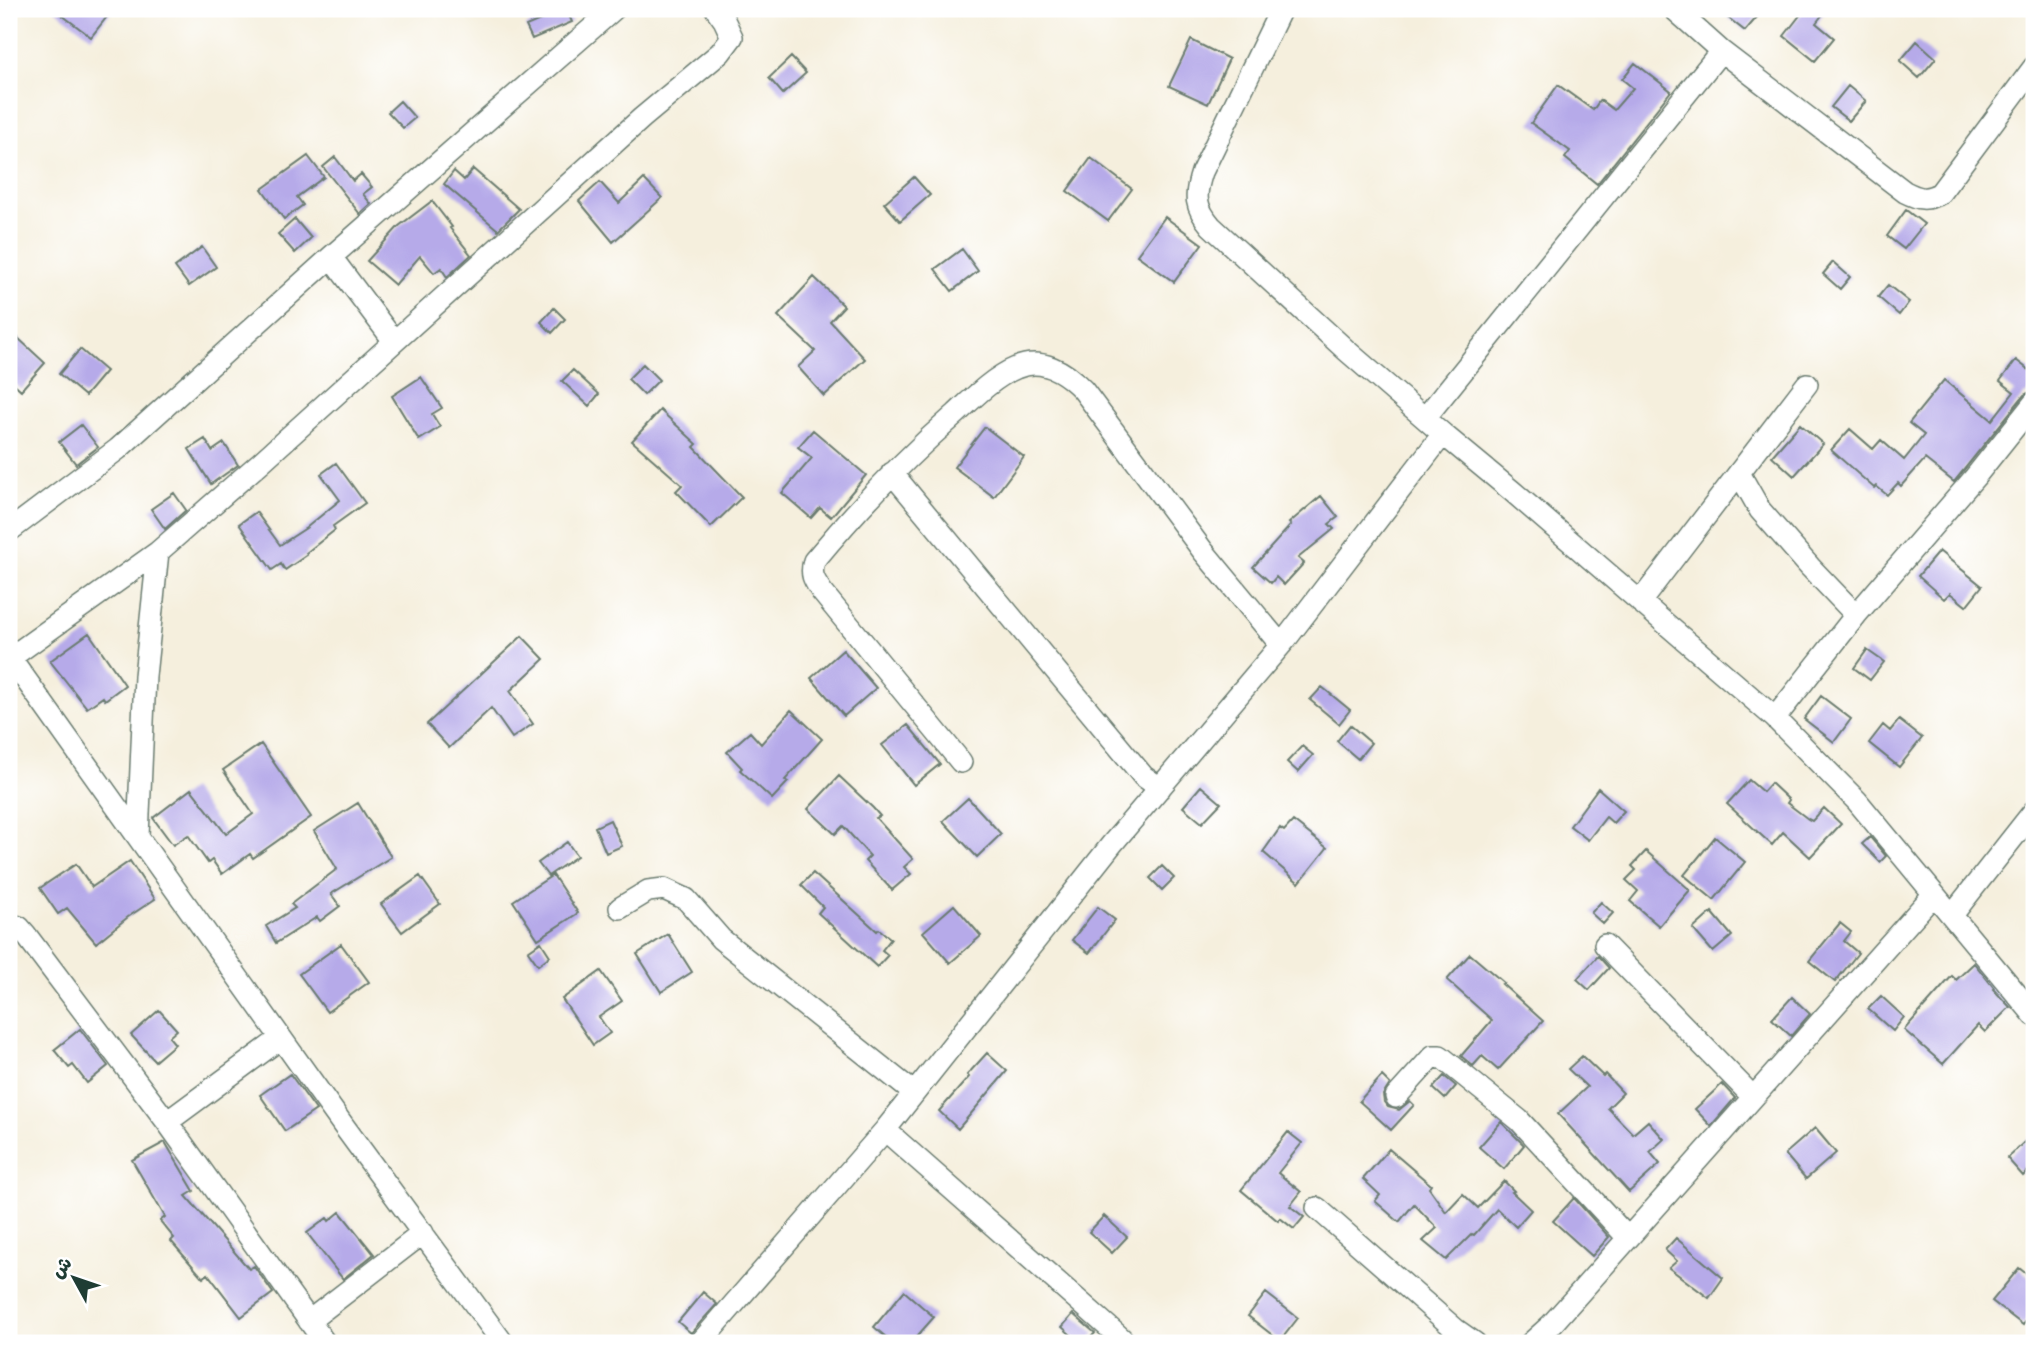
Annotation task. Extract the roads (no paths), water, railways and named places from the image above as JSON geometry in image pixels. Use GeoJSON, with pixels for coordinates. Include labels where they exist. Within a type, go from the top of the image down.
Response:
{"type":"FeatureCollection","features":[{"type":"Feature","properties":{"kind":"street"},"geometry":{"type":"LineString","coordinates":[[9,531],[118,449],[331,257],[614,9]]}},
{"type":"Feature","properties":{"kind":"street"},"geometry":{"type":"LineString","coordinates":[[503,1343],[281,1038],[10,657],[158,552],[642,118],[725,48],[732,37],[716,9]]}},
{"type":"Feature","properties":{"kind":"street"},"geometry":{"type":"LineString","coordinates":[[1281,9],[1202,172],[1196,198],[1199,210],[1211,226],[1346,350],[1775,718],[1857,801],[2034,1015]]}},
{"type":"Feature","properties":{"kind":"street"},"geometry":{"type":"LineString","coordinates":[[1674,9],[1721,51],[1898,187],[1926,200],[1940,193],[2034,67]]}},
{"type":"Feature","properties":{"kind":"street"},"geometry":{"type":"LineString","coordinates":[[1425,418],[1721,51]]}},
{"type":"Feature","properties":{"kind":"street"},"geometry":{"type":"LineString","coordinates":[[331,257],[394,341]]}},
{"type":"Feature","properties":{"kind":"street"},"geometry":{"type":"LineString","coordinates":[[961,762],[822,592],[811,570],[814,561],[892,473],[973,398],[1016,368],[1045,365],[1071,377],[1203,551],[1281,645]]}},
{"type":"Feature","properties":{"kind":"street"},"geometry":{"type":"LineString","coordinates":[[1640,602],[1807,384]]}},
{"type":"Feature","properties":{"kind":"street"},"geometry":{"type":"LineString","coordinates":[[1775,718],[1856,615],[1975,477],[2034,403]]}},
{"type":"Feature","properties":{"kind":"street"},"geometry":{"type":"LineString","coordinates":[[700,1343],[915,1094],[1112,844],[1281,645],[1443,434]]}},
{"type":"Feature","properties":{"kind":"street"},"geometry":{"type":"LineString","coordinates":[[892,473],[1143,776],[1160,788]]}},
{"type":"Feature","properties":{"kind":"street"},"geometry":{"type":"LineString","coordinates":[[1739,473],[1760,510],[1778,532],[1856,615]]}},
{"type":"Feature","properties":{"kind":"street"},"geometry":{"type":"LineString","coordinates":[[138,837],[145,676],[158,552]]}},
{"type":"Feature","properties":{"kind":"street"},"geometry":{"type":"LineString","coordinates":[[1952,915],[2034,811]]}},
{"type":"Feature","properties":{"kind":"street"},"geometry":{"type":"LineString","coordinates":[[620,908],[648,891],[664,888],[686,899],[721,939],[915,1094]]}},
{"type":"Feature","properties":{"kind":"street"},"geometry":{"type":"LineString","coordinates":[[1531,1343],[1551,1325],[1934,894]]}},
{"type":"Feature","properties":{"kind":"street"},"geometry":{"type":"LineString","coordinates":[[9,925],[19,927],[26,935],[167,1122],[325,1343]]}},
{"type":"Feature","properties":{"kind":"street"},"geometry":{"type":"LineString","coordinates":[[1605,945],[1753,1097]]}},
{"type":"Feature","properties":{"kind":"street"},"geometry":{"type":"LineString","coordinates":[[167,1122],[281,1038]]}},
{"type":"Feature","properties":{"kind":"street"},"geometry":{"type":"LineString","coordinates":[[1395,1097],[1433,1056],[1440,1056],[1519,1121],[1628,1238]]}},
{"type":"Feature","properties":{"kind":"street"},"geometry":{"type":"LineString","coordinates":[[885,1130],[1122,1339]]}},
{"type":"Feature","properties":{"kind":"street"},"geometry":{"type":"LineString","coordinates":[[1317,1208],[1455,1329],[1475,1343]]}},
{"type":"Feature","properties":{"kind":"street"},"geometry":{"type":"LineString","coordinates":[[309,1321],[423,1233]]}}]}
